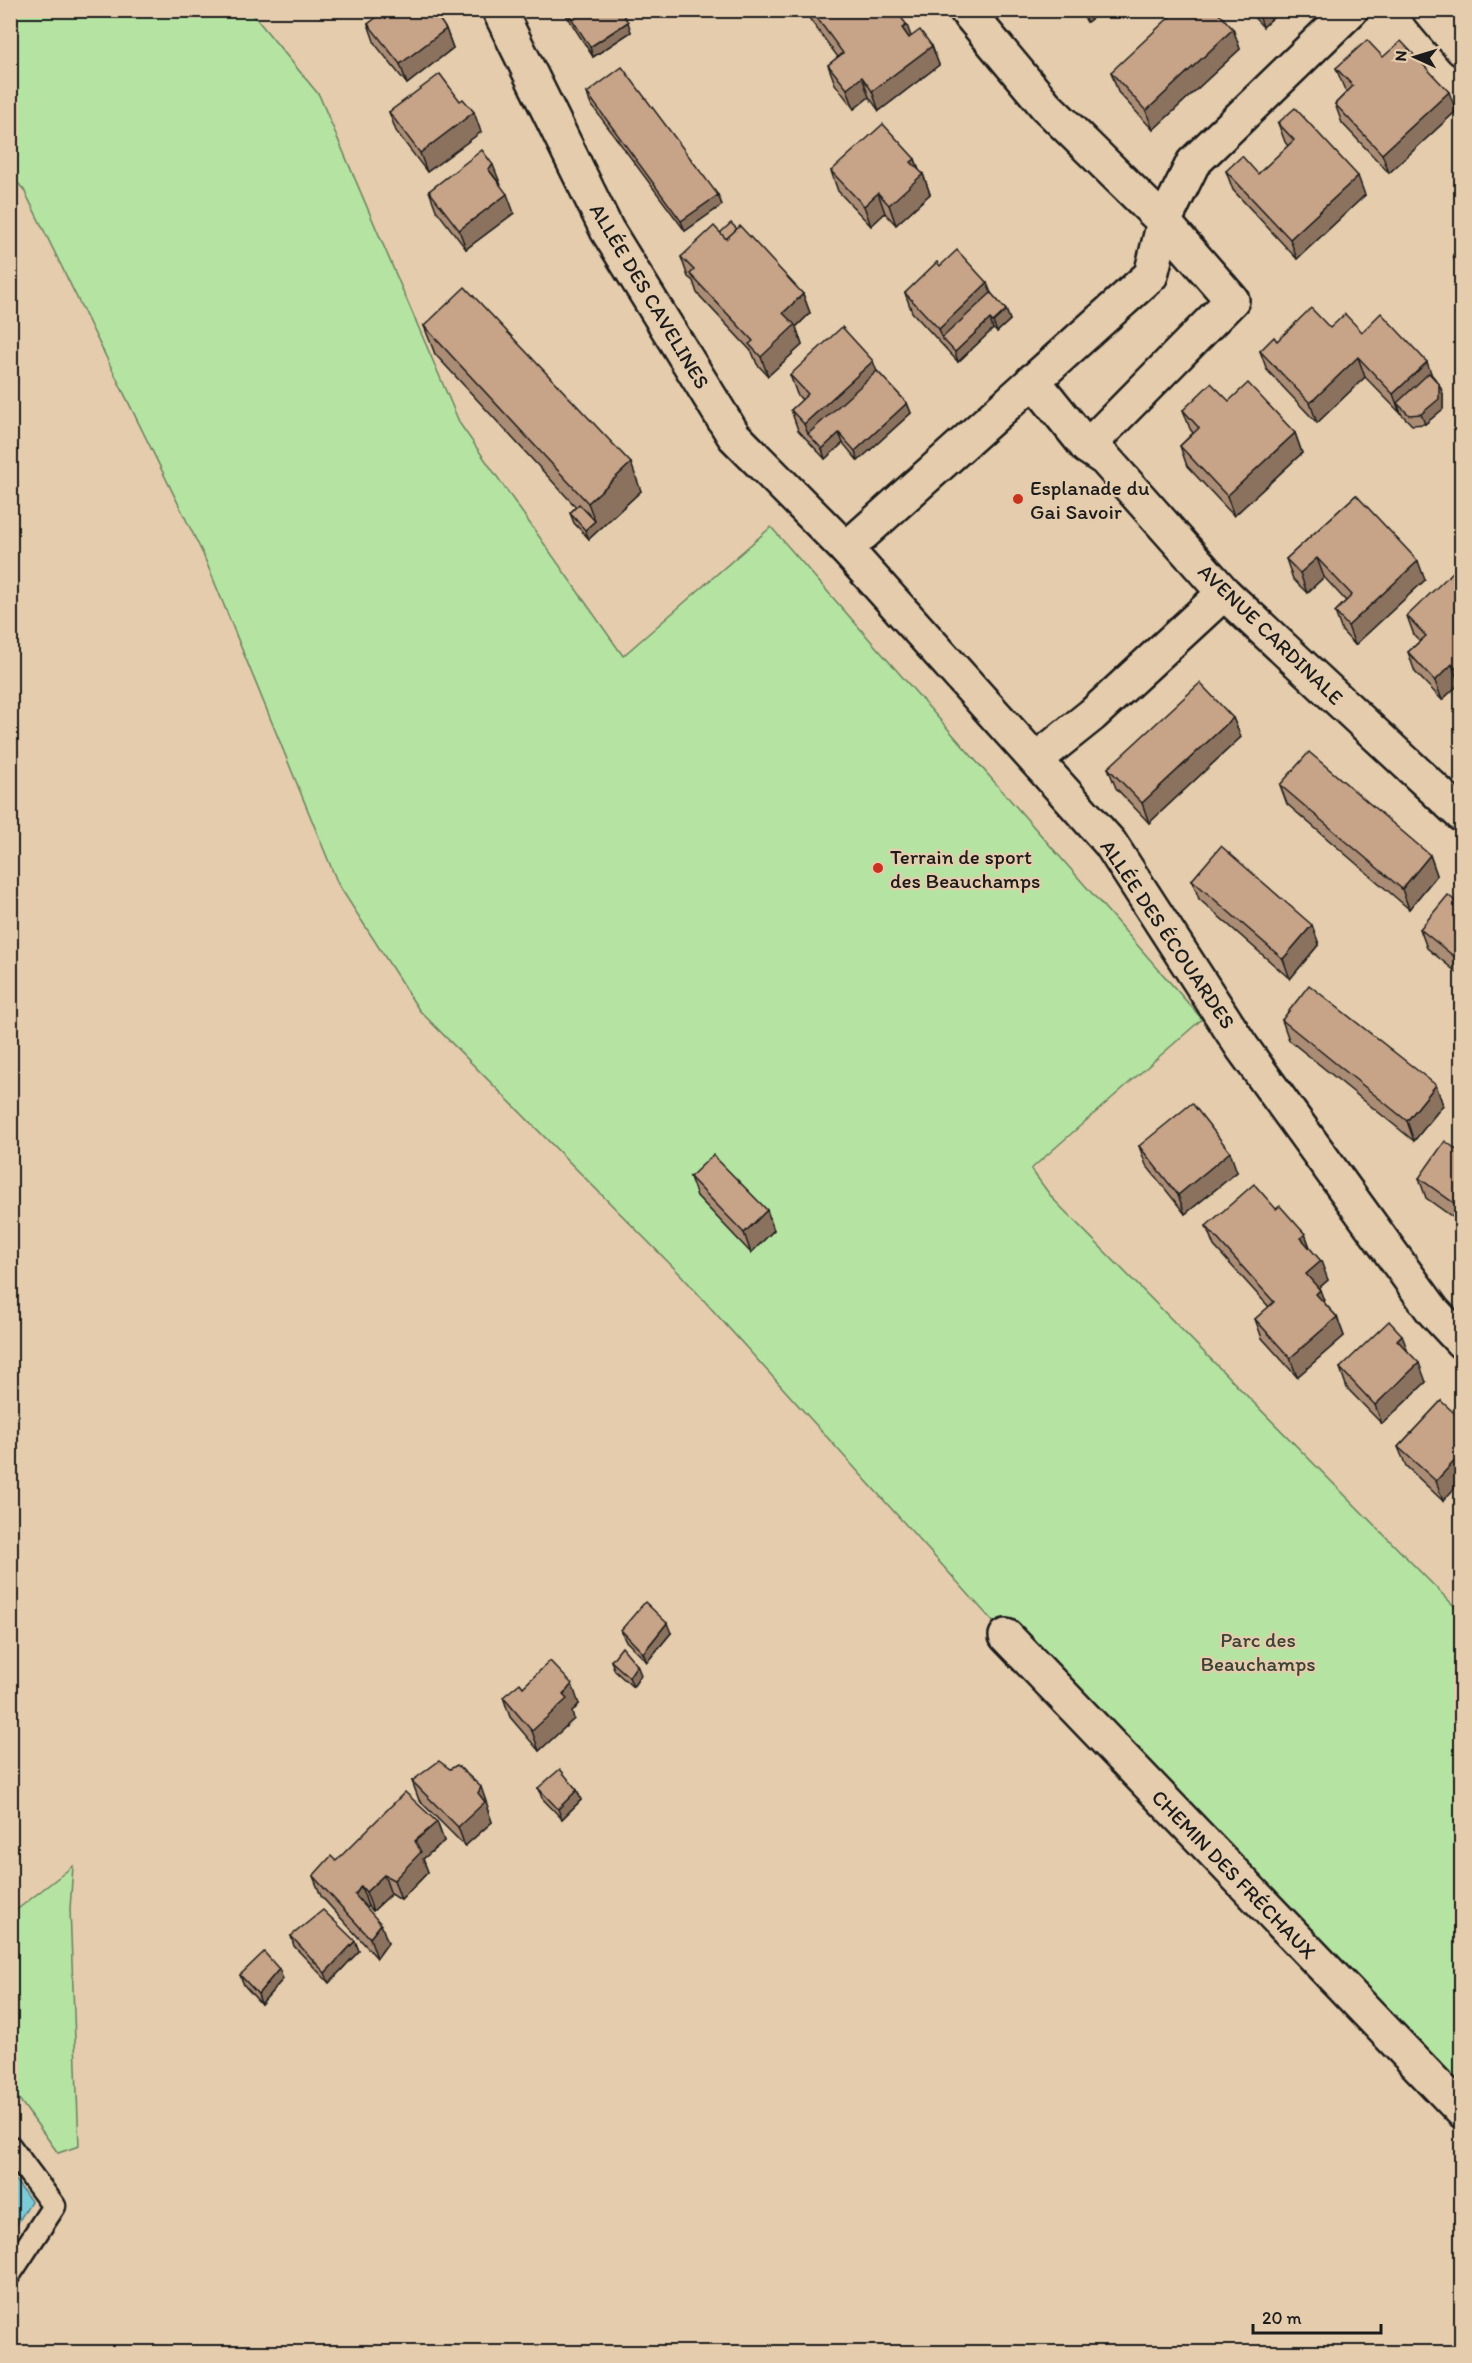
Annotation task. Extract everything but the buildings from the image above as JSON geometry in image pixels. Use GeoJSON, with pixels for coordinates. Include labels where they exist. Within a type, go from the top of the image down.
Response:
{"type":"FeatureCollection","features":[{"type":"Feature","properties":{"kind":"street","name":"ALLÉE DES CAVELINES"},"geometry":{"type":"LineString","coordinates":[[500,10],[607,230],[734,436],[846,549]]}},
{"type":"Feature","properties":{"kind":"street"},"geometry":{"type":"LineString","coordinates":[[966,10],[1046,106],[1164,222],[1232,300],[1087,447]]}},
{"type":"Feature","properties":{"kind":"street"},"geometry":{"type":"LineString","coordinates":[[846,549],[1151,275],[1164,222],[1193,163],[1351,10]]}},
{"type":"Feature","properties":{"kind":"street"},"geometry":{"type":"LineString","coordinates":[[1430,10],[1461,49]]}},
{"type":"Feature","properties":{"kind":"street","name":"AVENUE CARDINALE"},"geometry":{"type":"LineString","coordinates":[[1033,380],[1087,447],[1105,459],[1224,593],[1461,815]]}},
{"type":"Feature","properties":{"kind":"street","name":"ALLÉE DES ÉCOUARDES"},"geometry":{"type":"LineString","coordinates":[[846,549],[1110,843],[1242,1047],[1433,1311],[1461,1342]]}},
{"type":"Feature","properties":{"kind":"street"},"geometry":{"type":"LineString","coordinates":[[1036,759],[1092,715],[1224,593]]}},
{"type":"Feature","properties":{"kind":"street","name":"CHEMIN DES FRÉCHAUX"},"geometry":{"type":"LineString","coordinates":[[1006,1636],[1461,2111]]}},
{"type":"Feature","properties":{"kind":"lane"},"geometry":{"type":"LineString","coordinates":[[10,2147],[54,2205],[10,2273]]}},
{"type":"Feature","properties":{"kind":"green space","name":"Parc des Beauchamps"},"geometry":{"type":"Polygon","coordinates":[[[11,11],[250,11],[319,95],[460,424],[623,656],[771,527],[1202,1019],[1031,1169],[1053,1199],[1461,1613],[1461,2111],[1006,1636],[681,1275],[419,1010],[338,884],[203,554],[24,190],[11,175],[11,11]]]}},
{"type":"Feature","properties":{"kind":"green space"},"geometry":{"type":"Polygon","coordinates":[[[73,1866],[70,1909],[79,2146],[58,2153],[11,2088],[10,1915],[73,1866]]]}},
{"type":"Feature","properties":{"kind":"water"},"geometry":{"type":"Polygon","coordinates":[[[11,2175],[31,2201],[11,2234],[11,2175]]]}},
{"type":"Feature","properties":{"kind":"place","name":"Esplanade du Gai Savoir"},"geometry":{"type":"Point","coordinates":[1018,499]}},
{"type":"Feature","properties":{"kind":"place","name":"Terrain de sport des Beauchamps"},"geometry":{"type":"Point","coordinates":[878,868]}}]}
